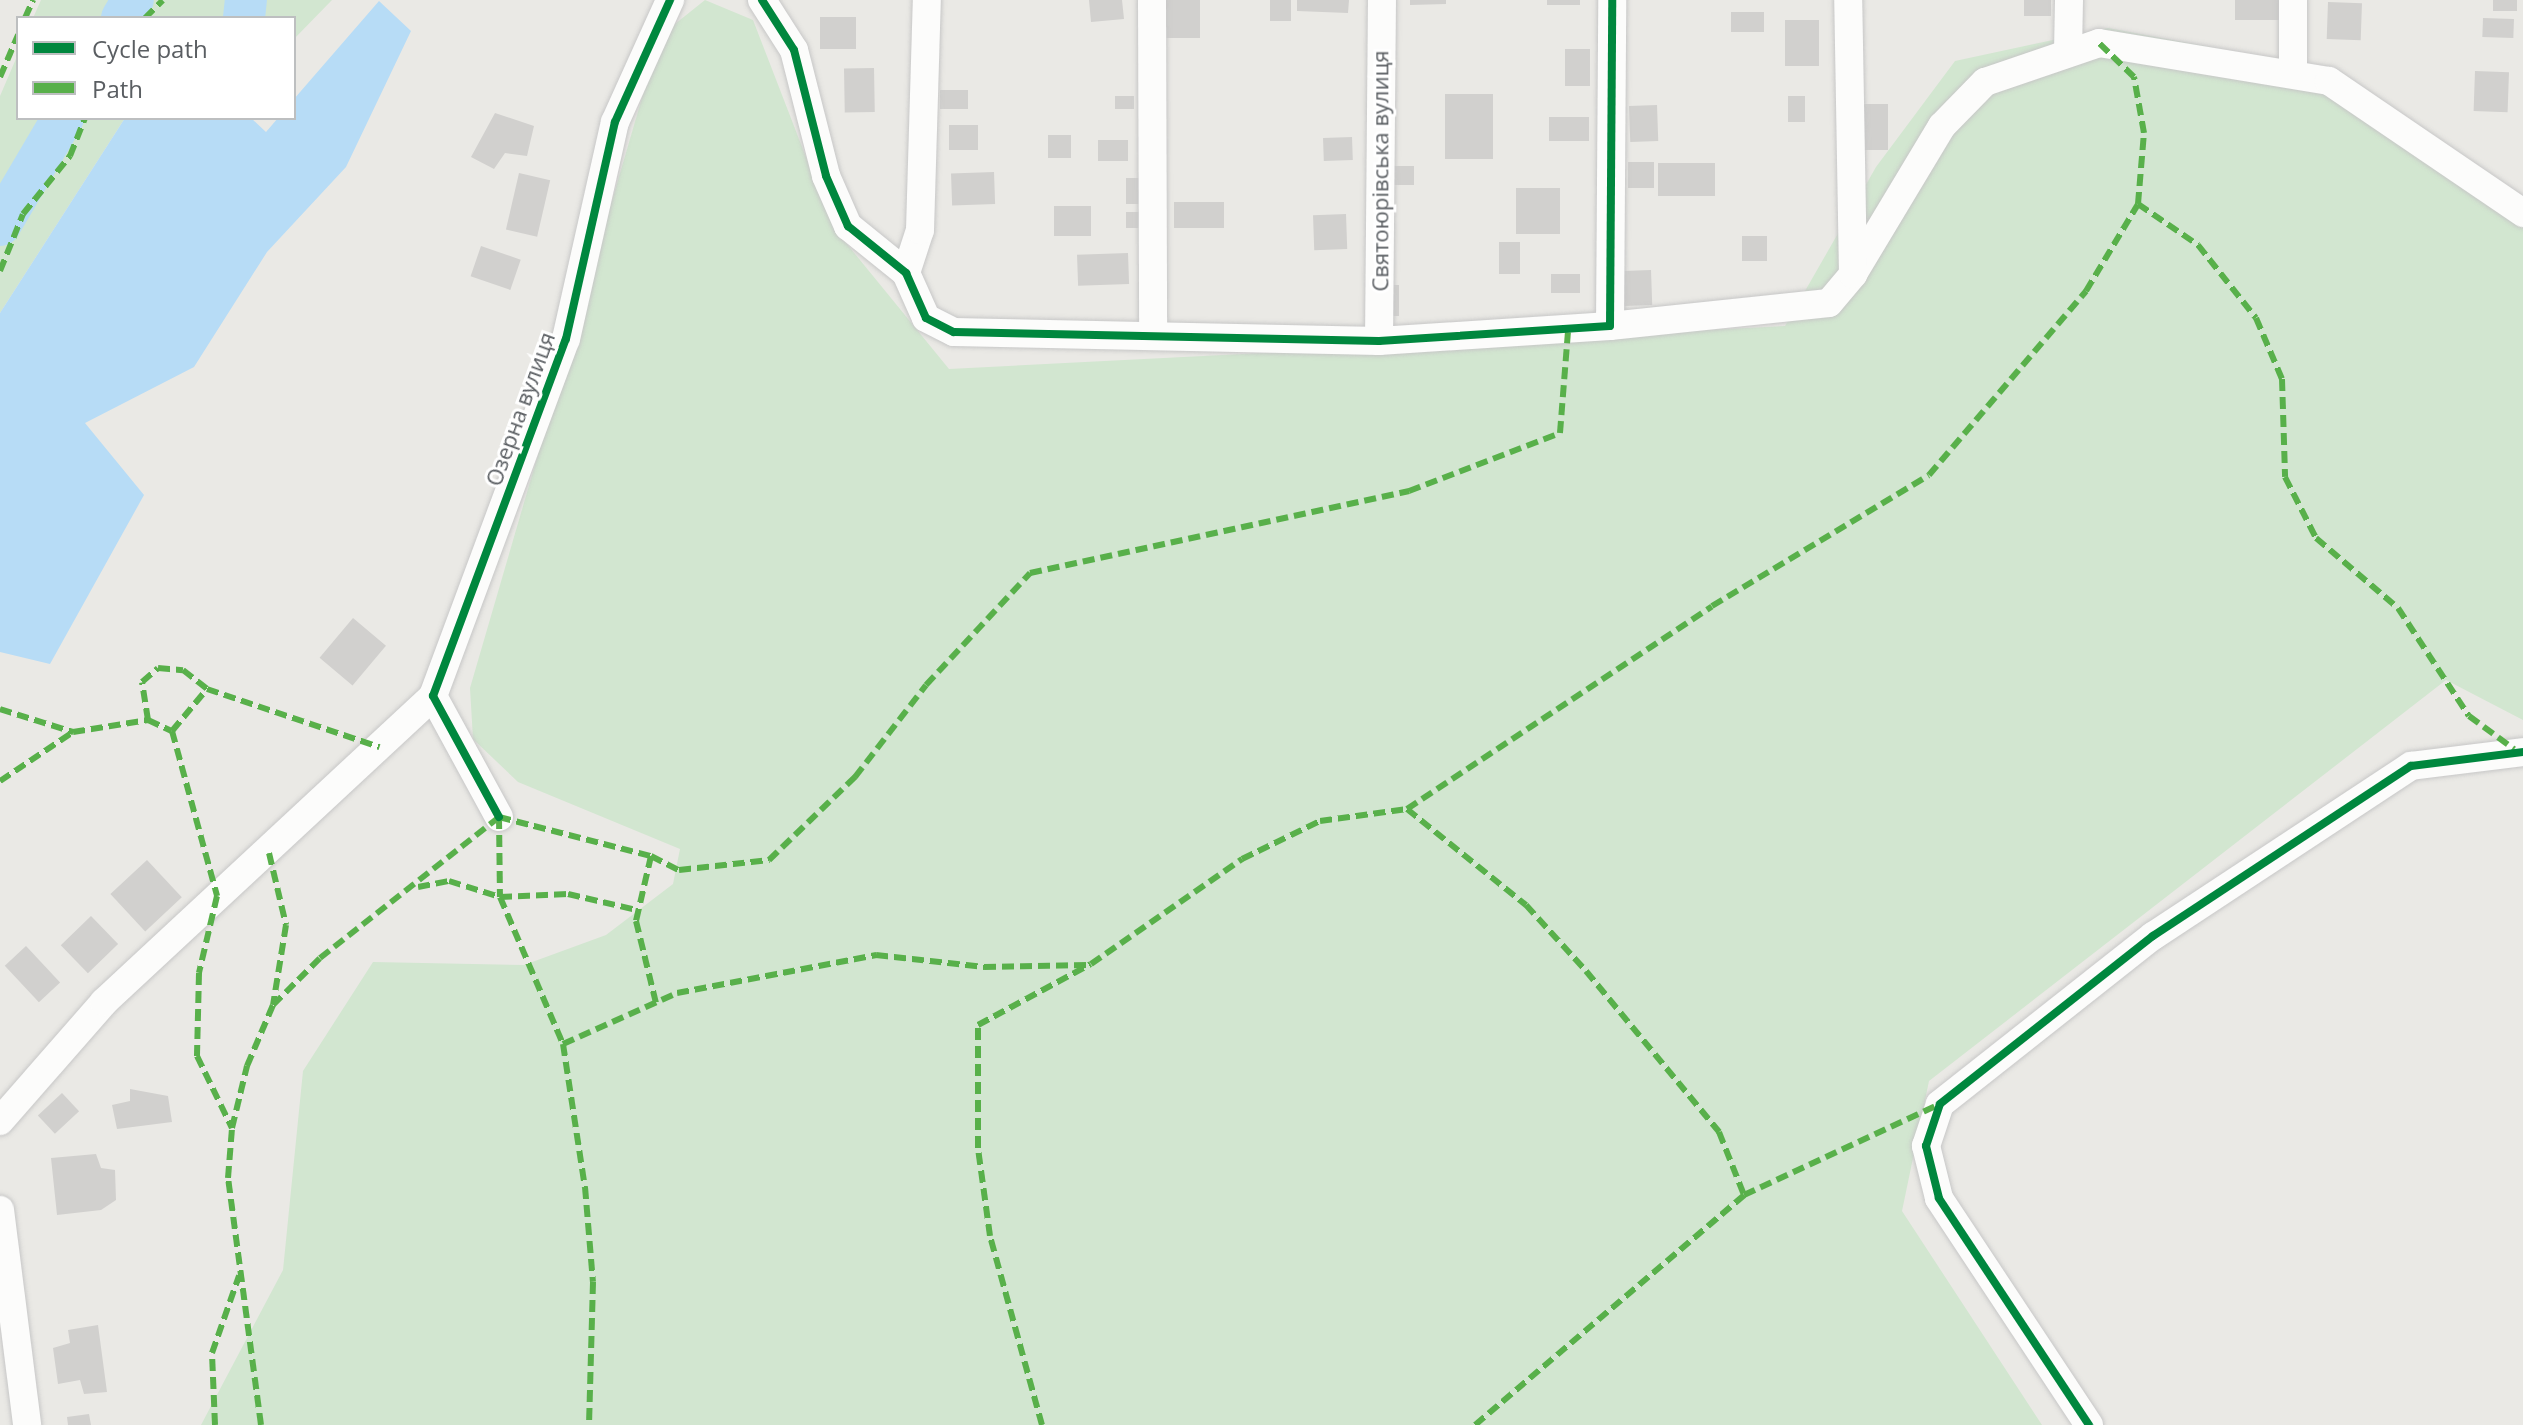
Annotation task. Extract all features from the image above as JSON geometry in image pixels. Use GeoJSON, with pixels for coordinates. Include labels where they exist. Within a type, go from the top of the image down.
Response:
{"type":"FeatureCollection","features":[{"type":"Feature","properties":{"kind":"street","name":"Озерна вулиця"},"geometry":{"type":"LineString","coordinates":[[433,696],[566,339],[615,122],[670,0]]}},
{"type":"Feature","properties":{"kind":"street"},"geometry":{"type":"LineString","coordinates":[[762,0],[794,50],[826,176],[848,226],[906,273],[926,318],[954,332],[1153,331],[1379,341],[1610,326],[1829,303],[1853,274],[1942,126],[1985,82],[2099,43],[2293,70],[2329,81],[2523,213]]}},
{"type":"Feature","properties":{"kind":"street"},"geometry":{"type":"LineString","coordinates":[[906,273],[920,230],[927,0]]}},
{"type":"Feature","properties":{"kind":"street"},"geometry":{"type":"LineString","coordinates":[[1152,0],[1153,331]]}},
{"type":"Feature","properties":{"kind":"street","name":"Святоюрівська вулиця"},"geometry":{"type":"LineString","coordinates":[[1379,341],[1382,0]]}},
{"type":"Feature","properties":{"kind":"street"},"geometry":{"type":"LineString","coordinates":[[1610,326],[1612,0]]}},
{"type":"Feature","properties":{"kind":"street"},"geometry":{"type":"LineString","coordinates":[[1848,0],[1853,274]]}},
{"type":"Feature","properties":{"kind":"street"},"geometry":{"type":"LineString","coordinates":[[2068,52],[2069,0]]}},
{"type":"Feature","properties":{"kind":"street"},"geometry":{"type":"LineString","coordinates":[[2293,0],[2293,70]]}},
{"type":"Feature","properties":{"kind":"street"},"geometry":{"type":"LineString","coordinates":[[0,1121],[104,1002],[433,696],[499,817]]}},
{"type":"Feature","properties":{"kind":"street"},"geometry":{"type":"LineString","coordinates":[[2089,1425],[1939,1198],[1926,1146],[1940,1104],[2153,936],[2411,766],[2523,752]]}},
{"type":"Feature","properties":{"kind":"street"},"geometry":{"type":"LineString","coordinates":[[0,1210],[27,1425]]}},
{"type":"Feature","properties":{"kind":"green space"},"geometry":{"type":"Polygon","coordinates":[[[41,0],[332,0],[296,37],[296,16],[34,16],[41,0]]]}},
{"type":"Feature","properties":{"kind":"green space"},"geometry":{"type":"Polygon","coordinates":[[[705,0],[753,20],[833,227],[949,369],[1785,326],[1876,167],[1955,61],[2108,28],[2339,71],[2523,207],[2523,720],[2446,680],[1929,1081],[1902,1211],[2042,1425],[201,1425],[283,1270],[303,1071],[373,962],[524,965],[606,935],[673,884],[680,849],[518,782],[473,739],[470,688],[660,36],[705,0]]]}},
{"type":"Feature","properties":{"kind":"green space"},"geometry":{"type":"Polygon","coordinates":[[[16,59],[16,120],[124,120],[0,313],[0,96],[16,59]]]}},
{"type":"Feature","properties":{"kind":"water"},"geometry":{"type":"Polygon","coordinates":[[[379,1],[411,31],[346,167],[267,252],[194,367],[85,423],[144,495],[50,664],[0,652],[0,313],[124,120],[253,120],[266,132],[276,120],[296,120],[296,97],[379,1]]]}},
{"type":"Feature","properties":{"kind":"building"},"geometry":{"type":"Polygon","coordinates":[[[1089,0],[1122,0],[1124,19],[1091,22],[1089,0]]]}},
{"type":"Feature","properties":{"kind":"building"},"geometry":{"type":"Polygon","coordinates":[[[1164,0],[1200,0],[1200,38],[1164,38],[1164,0]]]}},
{"type":"Feature","properties":{"kind":"building"},"geometry":{"type":"Polygon","coordinates":[[[1270,0],[1291,0],[1291,21],[1270,21],[1270,0]]]}},
{"type":"Feature","properties":{"kind":"building"},"geometry":{"type":"Polygon","coordinates":[[[1297,0],[1349,0],[1348,13],[1297,11],[1297,0]]]}},
{"type":"Feature","properties":{"kind":"building"},"geometry":{"type":"Polygon","coordinates":[[[1410,0],[1446,0],[1446,4],[1410,5],[1410,0]]]}},
{"type":"Feature","properties":{"kind":"building"},"geometry":{"type":"Polygon","coordinates":[[[1547,0],[1580,0],[1580,5],[1547,5],[1547,0]]]}},
{"type":"Feature","properties":{"kind":"building"},"geometry":{"type":"Polygon","coordinates":[[[2024,0],[2051,0],[2051,16],[2024,16],[2024,0]]]}},
{"type":"Feature","properties":{"kind":"building"},"geometry":{"type":"Polygon","coordinates":[[[2235,0],[2280,0],[2280,20],[2235,20],[2235,0]]]}},
{"type":"Feature","properties":{"kind":"building"},"geometry":{"type":"Polygon","coordinates":[[[2493,0],[2517,0],[2517,11],[2493,11],[2493,0]]]}},
{"type":"Feature","properties":{"kind":"building"},"geometry":{"type":"Polygon","coordinates":[[[2328,2],[2362,3],[2361,40],[2327,39],[2328,2]]]}},
{"type":"Feature","properties":{"kind":"building"},"geometry":{"type":"Polygon","coordinates":[[[1731,12],[1764,12],[1764,32],[1731,32],[1731,12]]]}},
{"type":"Feature","properties":{"kind":"building"},"geometry":{"type":"Polygon","coordinates":[[[820,17],[856,17],[856,49],[820,49],[820,17]]]}},
{"type":"Feature","properties":{"kind":"building"},"geometry":{"type":"Polygon","coordinates":[[[2483,18],[2514,19],[2513,38],[2482,37],[2483,18]]]}},
{"type":"Feature","properties":{"kind":"building"},"geometry":{"type":"Polygon","coordinates":[[[1785,20],[1819,20],[1819,66],[1785,66],[1785,20]]]}},
{"type":"Feature","properties":{"kind":"building"},"geometry":{"type":"Polygon","coordinates":[[[1565,49],[1590,49],[1590,86],[1565,86],[1565,49]]]}},
{"type":"Feature","properties":{"kind":"building"},"geometry":{"type":"Polygon","coordinates":[[[874,68],[875,112],[845,113],[844,69],[874,68]]]}},
{"type":"Feature","properties":{"kind":"building"},"geometry":{"type":"Polygon","coordinates":[[[2475,71],[2509,72],[2508,112],[2474,111],[2475,71]]]}},
{"type":"Feature","properties":{"kind":"building"},"geometry":{"type":"Polygon","coordinates":[[[940,90],[968,90],[968,109],[940,109],[940,90]]]}},
{"type":"Feature","properties":{"kind":"building"},"geometry":{"type":"Polygon","coordinates":[[[1445,94],[1493,94],[1493,159],[1445,159],[1445,94]]]}},
{"type":"Feature","properties":{"kind":"building"},"geometry":{"type":"Polygon","coordinates":[[[1115,96],[1134,96],[1134,109],[1115,109],[1115,96]]]}},
{"type":"Feature","properties":{"kind":"building"},"geometry":{"type":"Polygon","coordinates":[[[1788,96],[1805,96],[1805,122],[1788,122],[1788,96]]]}},
{"type":"Feature","properties":{"kind":"building"},"geometry":{"type":"Polygon","coordinates":[[[1859,104],[1888,104],[1888,150],[1859,150],[1859,104]]]}},
{"type":"Feature","properties":{"kind":"building"},"geometry":{"type":"Polygon","coordinates":[[[1657,105],[1658,141],[1630,142],[1629,106],[1657,105]]]}},
{"type":"Feature","properties":{"kind":"building"},"geometry":{"type":"Polygon","coordinates":[[[495,113],[534,126],[527,156],[505,153],[494,169],[471,157],[495,113]]]}},
{"type":"Feature","properties":{"kind":"building"},"geometry":{"type":"Polygon","coordinates":[[[1549,117],[1589,117],[1589,141],[1549,141],[1549,117]]]}},
{"type":"Feature","properties":{"kind":"building"},"geometry":{"type":"Polygon","coordinates":[[[949,125],[978,125],[978,150],[949,150],[949,125]]]}},
{"type":"Feature","properties":{"kind":"building"},"geometry":{"type":"Polygon","coordinates":[[[1048,135],[1071,135],[1071,158],[1048,158],[1048,135]]]}},
{"type":"Feature","properties":{"kind":"building"},"geometry":{"type":"Polygon","coordinates":[[[1352,137],[1353,160],[1324,161],[1323,138],[1352,137]]]}},
{"type":"Feature","properties":{"kind":"building"},"geometry":{"type":"Polygon","coordinates":[[[1098,140],[1128,140],[1128,161],[1098,161],[1098,140]]]}},
{"type":"Feature","properties":{"kind":"building"},"geometry":{"type":"Polygon","coordinates":[[[1628,162],[1654,162],[1654,188],[1628,188],[1628,162]]]}},
{"type":"Feature","properties":{"kind":"building"},"geometry":{"type":"Polygon","coordinates":[[[1658,163],[1715,163],[1715,196],[1658,196],[1658,163]]]}},
{"type":"Feature","properties":{"kind":"building"},"geometry":{"type":"Polygon","coordinates":[[[1394,166],[1414,166],[1414,185],[1394,185],[1394,166]]]}},
{"type":"Feature","properties":{"kind":"building"},"geometry":{"type":"Polygon","coordinates":[[[994,172],[995,204],[952,205],[951,174],[994,172]]]}},
{"type":"Feature","properties":{"kind":"building"},"geometry":{"type":"Polygon","coordinates":[[[519,173],[550,180],[537,237],[506,230],[519,173]]]}},
{"type":"Feature","properties":{"kind":"building"},"geometry":{"type":"Polygon","coordinates":[[[1126,178],[1143,178],[1143,204],[1126,204],[1126,178]]]}},
{"type":"Feature","properties":{"kind":"building"},"geometry":{"type":"Polygon","coordinates":[[[1516,188],[1560,188],[1560,234],[1516,234],[1516,188]]]}},
{"type":"Feature","properties":{"kind":"building"},"geometry":{"type":"Polygon","coordinates":[[[1174,202],[1224,202],[1224,228],[1174,228],[1174,202]]]}},
{"type":"Feature","properties":{"kind":"building"},"geometry":{"type":"Polygon","coordinates":[[[1054,206],[1091,206],[1091,236],[1054,236],[1054,206]]]}},
{"type":"Feature","properties":{"kind":"building"},"geometry":{"type":"Polygon","coordinates":[[[1126,212],[1145,212],[1145,228],[1126,228],[1126,212]]]}},
{"type":"Feature","properties":{"kind":"building"},"geometry":{"type":"Polygon","coordinates":[[[1346,214],[1347,249],[1314,250],[1313,215],[1346,214]]]}},
{"type":"Feature","properties":{"kind":"building"},"geometry":{"type":"Polygon","coordinates":[[[1742,236],[1767,236],[1767,261],[1742,261],[1742,236]]]}},
{"type":"Feature","properties":{"kind":"building"},"geometry":{"type":"Polygon","coordinates":[[[1499,242],[1520,242],[1520,274],[1499,274],[1499,242]]]}},
{"type":"Feature","properties":{"kind":"building"},"geometry":{"type":"Polygon","coordinates":[[[481,246],[521,260],[510,290],[471,276],[481,246]]]}},
{"type":"Feature","properties":{"kind":"building"},"geometry":{"type":"Polygon","coordinates":[[[1128,253],[1129,284],[1078,286],[1077,255],[1128,253]]]}},
{"type":"Feature","properties":{"kind":"building"},"geometry":{"type":"Polygon","coordinates":[[[1651,270],[1652,305],[1624,306],[1623,271],[1651,270]]]}},
{"type":"Feature","properties":{"kind":"building"},"geometry":{"type":"Polygon","coordinates":[[[1551,274],[1580,274],[1580,293],[1551,293],[1551,274]]]}},
{"type":"Feature","properties":{"kind":"building"},"geometry":{"type":"Polygon","coordinates":[[[1389,285],[1399,285],[1399,316],[1389,316],[1389,285]]]}},
{"type":"Feature","properties":{"kind":"building"},"geometry":{"type":"Polygon","coordinates":[[[353,618],[386,646],[353,685],[320,658],[353,618]]]}},
{"type":"Feature","properties":{"kind":"building"},"geometry":{"type":"Polygon","coordinates":[[[147,860],[182,897],[145,931],[110,894],[147,860]]]}},
{"type":"Feature","properties":{"kind":"building"},"geometry":{"type":"Polygon","coordinates":[[[91,916],[118,944],[88,973],[61,945],[91,916]]]}},
{"type":"Feature","properties":{"kind":"building"},"geometry":{"type":"Polygon","coordinates":[[[26,946],[60,983],[39,1002],[5,966],[26,946]]]}},
{"type":"Feature","properties":{"kind":"building"},"geometry":{"type":"Polygon","coordinates":[[[130,1089],[168,1096],[172,1122],[117,1129],[112,1105],[130,1101],[130,1089]]]}},
{"type":"Feature","properties":{"kind":"building"},"geometry":{"type":"Polygon","coordinates":[[[62,1093],[79,1111],[55,1134],[38,1116],[62,1093]]]}},
{"type":"Feature","properties":{"kind":"building"},"geometry":{"type":"Polygon","coordinates":[[[96,1154],[101,1168],[115,1170],[116,1200],[101,1210],[57,1215],[51,1158],[96,1154]]]}},
{"type":"Feature","properties":{"kind":"building"},"geometry":{"type":"Polygon","coordinates":[[[98,1325],[107,1392],[84,1394],[80,1380],[58,1384],[53,1348],[70,1343],[68,1330],[98,1325]]]}},
{"type":"Feature","properties":{"kind":"building"},"geometry":{"type":"Polygon","coordinates":[[[89,1414],[91,1425],[68,1425],[67,1417],[89,1414]]]}},
{"type":"Feature","properties":{"kind":"waterway"},"geometry":{"type":"LineString","coordinates":[[123,16],[133,0]]}},
{"type":"Feature","properties":{"kind":"waterway"},"geometry":{"type":"LineString","coordinates":[[244,16],[246,0]]}},
{"type":"Feature","properties":{"kind":"waterway"},"geometry":{"type":"LineString","coordinates":[[0,225],[62,120]]}},
{"type":"Feature","properties":{"kind":"marked path"},"geometry":{"type":"LineString","coordinates":[[26,16],[33,0]]}},
{"type":"Feature","properties":{"kind":"marked path"},"geometry":{"type":"LineString","coordinates":[[147,16],[163,0]]}},
{"type":"Feature","properties":{"kind":"marked path"},"geometry":{"type":"LineString","coordinates":[[0,77],[16,40]]}},
{"type":"Feature","properties":{"kind":"marked path"},"geometry":{"type":"LineString","coordinates":[[1042,1425],[990,1236],[978,1148],[978,1025],[1091,964],[1242,859],[1320,821],[1407,809],[1712,606],[1929,475],[2086,291],[2138,204],[2144,133],[2134,77],[2099,43]]}},
{"type":"Feature","properties":{"kind":"marked path"},"geometry":{"type":"LineString","coordinates":[[0,271],[23,214],[70,156],[84,120]]}},
{"type":"Feature","properties":{"kind":"marked path"},"geometry":{"type":"LineString","coordinates":[[2138,204],[2198,245],[2256,318],[2282,379],[2285,477],[2316,538],[2398,608],[2469,716],[2514,749]]}},
{"type":"Feature","properties":{"kind":"marked path"},"geometry":{"type":"LineString","coordinates":[[261,1425],[228,1178],[232,1128],[247,1066],[273,1005],[320,958],[499,817],[651,856],[679,870],[769,860],[855,777],[926,685],[1030,573],[1409,491],[1560,433],[1568,332]]}},
{"type":"Feature","properties":{"kind":"marked path"},"geometry":{"type":"LineString","coordinates":[[148,720],[142,682],[158,668],[183,670],[207,689],[379,747]]}},
{"type":"Feature","properties":{"kind":"marked path"},"geometry":{"type":"LineString","coordinates":[[172,731],[207,689]]}},
{"type":"Feature","properties":{"kind":"marked path"},"geometry":{"type":"LineString","coordinates":[[0,709],[73,732],[148,720],[172,731],[217,896],[199,973],[197,1056],[232,1128]]}},
{"type":"Feature","properties":{"kind":"marked path"},"geometry":{"type":"LineString","coordinates":[[0,781],[73,732]]}},
{"type":"Feature","properties":{"kind":"marked path"},"geometry":{"type":"LineString","coordinates":[[1407,809],[1526,905],[1586,971],[1719,1132],[1744,1195]]}},
{"type":"Feature","properties":{"kind":"marked path"},"geometry":{"type":"LineString","coordinates":[[499,817],[500,897],[563,1044],[585,1187],[593,1282],[589,1425]]}},
{"type":"Feature","properties":{"kind":"marked path"},"geometry":{"type":"LineString","coordinates":[[269,853],[286,925],[273,1005]]}},
{"type":"Feature","properties":{"kind":"marked path"},"geometry":{"type":"LineString","coordinates":[[651,856],[636,921],[656,1003]]}},
{"type":"Feature","properties":{"kind":"marked path"},"geometry":{"type":"LineString","coordinates":[[418,887],[449,881],[500,897],[568,894],[637,910]]}},
{"type":"Feature","properties":{"kind":"marked path"},"geometry":{"type":"LineString","coordinates":[[563,1044],[677,993],[876,955],[984,967],[1087,965]]}},
{"type":"Feature","properties":{"kind":"marked path"},"geometry":{"type":"LineString","coordinates":[[1475,1425],[1744,1195],[1940,1104]]}},
{"type":"Feature","properties":{"kind":"marked path"},"geometry":{"type":"LineString","coordinates":[[215,1425],[212,1353],[239,1276]]}},
{"type":"Feature","properties":{"kind":"cycle path"},"geometry":{"type":"LineString","coordinates":[[499,817],[433,696],[566,339],[615,122],[670,0]]}},
{"type":"Feature","properties":{"kind":"cycle path"},"geometry":{"type":"LineString","coordinates":[[762,0],[794,50],[826,176],[848,226],[906,273],[926,318],[954,332],[1379,341],[1610,326],[1612,0]]}},
{"type":"Feature","properties":{"kind":"cycle path"},"geometry":{"type":"LineString","coordinates":[[2089,1425],[1939,1198],[1926,1146],[1940,1104],[2153,936],[2411,766],[2523,752]]}}]}
